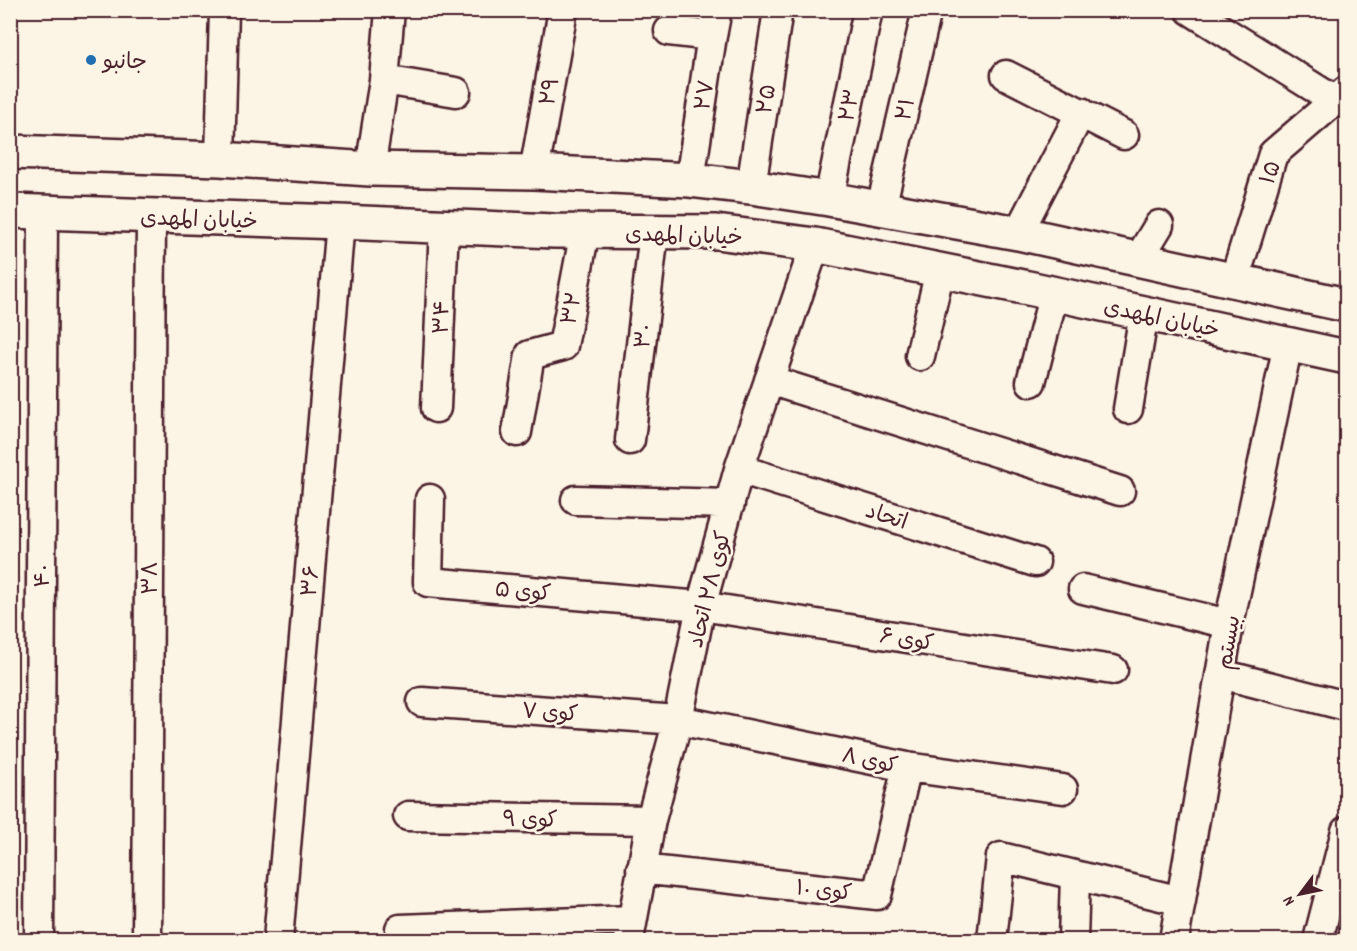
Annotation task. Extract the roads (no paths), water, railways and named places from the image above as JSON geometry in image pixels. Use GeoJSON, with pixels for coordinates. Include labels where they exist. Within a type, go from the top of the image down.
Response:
{"type":"FeatureCollection","features":[{"type":"Feature","properties":{"kind":"street"},"geometry":{"type":"LineString","coordinates":[[220,159],[224,10]]}},
{"type":"Feature","properties":{"kind":"street"},"geometry":{"type":"LineString","coordinates":[[370,169],[384,80],[390,10]]}},
{"type":"Feature","properties":{"kind":"street","name":"۲۹"},"geometry":{"type":"LineString","coordinates":[[534,172],[563,10]]}},
{"type":"Feature","properties":{"kind":"street","name":"۲۵"},"geometry":{"type":"LineString","coordinates":[[752,187],[778,10]]}},
{"type":"Feature","properties":{"kind":"street","name":"۲۳"},"geometry":{"type":"LineString","coordinates":[[829,199],[868,10]]}},
{"type":"Feature","properties":{"kind":"street","name":"۲۱"},"geometry":{"type":"LineString","coordinates":[[881,208],[927,10]]}},
{"type":"Feature","properties":{"kind":"street"},"geometry":{"type":"LineString","coordinates":[[1190,10],[1340,95]]}},
{"type":"Feature","properties":{"kind":"street"},"geometry":{"type":"LineString","coordinates":[[669,31],[714,23]]}},
{"type":"Feature","properties":{"kind":"street","name":"۲۷"},"geometry":{"type":"LineString","coordinates":[[690,180],[714,23]]}},
{"type":"Feature","properties":{"kind":"street"},"geometry":{"type":"LineString","coordinates":[[1006,75],[1124,135]]}},
{"type":"Feature","properties":{"kind":"street"},"geometry":{"type":"LineString","coordinates":[[384,80],[456,92]]}},
{"type":"Feature","properties":{"kind":"street","name":"۱۵"},"geometry":{"type":"LineString","coordinates":[[1234,281],[1273,154],[1340,95]]}},
{"type":"Feature","properties":{"kind":"street"},"geometry":{"type":"LineString","coordinates":[[1018,233],[1081,112]]}},
{"type":"Feature","properties":{"kind":"street"},"geometry":{"type":"LineString","coordinates":[[10,152],[220,159],[370,169],[534,172],[690,180],[752,187],[1018,233],[1347,305]]}},
{"type":"Feature","properties":{"kind":"street","name":"خیابان المهدی"},"geometry":{"type":"LineString","coordinates":[[10,211],[585,231],[716,232],[815,245],[1054,293],[1347,357]]}},
{"type":"Feature","properties":{"kind":"street","name":"۴۰"},"geometry":{"type":"LineString","coordinates":[[39,940],[43,212]]}},
{"type":"Feature","properties":{"kind":"street","name":"۳۸"},"geometry":{"type":"LineString","coordinates":[[147,940],[151,216]]}},
{"type":"Feature","properties":{"kind":"street","name":"۳۶"},"geometry":{"type":"LineString","coordinates":[[278,940],[340,222]]}},
{"type":"Feature","properties":{"kind":"street"},"geometry":{"type":"LineString","coordinates":[[1139,258],[1160,225]]}},
{"type":"Feature","properties":{"kind":"street","name":"۳۴"},"geometry":{"type":"LineString","coordinates":[[436,408],[444,226]]}},
{"type":"Feature","properties":{"kind":"street","name":"۳۲"},"geometry":{"type":"LineString","coordinates":[[517,432],[530,355],[563,346],[585,231]]}},
{"type":"Feature","properties":{"kind":"street","name":"۳۰"},"geometry":{"type":"LineString","coordinates":[[630,440],[654,232]]}},
{"type":"Feature","properties":{"kind":"street","name":"کوی ۲۸ اتحاد"},"geometry":{"type":"LineString","coordinates":[[630,930],[651,820],[678,720],[701,606],[739,469],[815,245]]}},
{"type":"Feature","properties":{"kind":"street"},"geometry":{"type":"LineString","coordinates":[[920,356],[940,270]]}},
{"type":"Feature","properties":{"kind":"street"},"geometry":{"type":"LineString","coordinates":[[1031,382],[1054,293]]}},
{"type":"Feature","properties":{"kind":"street"},"geometry":{"type":"LineString","coordinates":[[1128,409],[1144,313]]}},
{"type":"Feature","properties":{"kind":"street","name":"بیستم"},"geometry":{"type":"LineString","coordinates":[[1174,940],[1229,624],[1288,344]]}},
{"type":"Feature","properties":{"kind":"street"},"geometry":{"type":"LineString","coordinates":[[769,380],[1120,491]]}},
{"type":"Feature","properties":{"kind":"street","name":"اتحاد"},"geometry":{"type":"LineString","coordinates":[[739,469],[1035,562]]}},
{"type":"Feature","properties":{"kind":"street","name":"کوی ۵"},"geometry":{"type":"LineString","coordinates":[[430,499],[428,582],[701,606]]}},
{"type":"Feature","properties":{"kind":"street"},"geometry":{"type":"LineString","coordinates":[[576,500],[730,504]]}},
{"type":"Feature","properties":{"kind":"street"},"geometry":{"type":"LineString","coordinates":[[1083,589],[1229,624]]}},
{"type":"Feature","properties":{"kind":"street","name":"کوی ۶"},"geometry":{"type":"LineString","coordinates":[[701,606],[1113,670]]}},
{"type":"Feature","properties":{"kind":"street"},"geometry":{"type":"LineString","coordinates":[[1221,674],[1347,706]]}},
{"type":"Feature","properties":{"kind":"street","name":"کوی ۷"},"geometry":{"type":"LineString","coordinates":[[422,702],[678,720]]}},
{"type":"Feature","properties":{"kind":"street","name":"کوی ۸"},"geometry":{"type":"LineString","coordinates":[[678,720],[907,767],[1063,789]]}},
{"type":"Feature","properties":{"kind":"street","name":"کوی ۱۰"},"geometry":{"type":"LineString","coordinates":[[641,869],[877,895],[907,767]]}},
{"type":"Feature","properties":{"kind":"street","name":"کوی ۹"},"geometry":{"type":"LineString","coordinates":[[408,816],[651,820]]}},
{"type":"Feature","properties":{"kind":"street"},"geometry":{"type":"LineString","coordinates":[[1318,940],[1347,831]]}},
{"type":"Feature","properties":{"kind":"street"},"geometry":{"type":"LineString","coordinates":[[992,940],[1001,857],[1181,901]]}},
{"type":"Feature","properties":{"kind":"street"},"geometry":{"type":"LineString","coordinates":[[1073,940],[1075,876]]}},
{"type":"Feature","properties":{"kind":"street"},"geometry":{"type":"LineString","coordinates":[[400,929],[630,930]]}},
{"type":"Feature","properties":{"kind":"place","name":"جانبو"},"geometry":{"type":"Point","coordinates":[91,60]}}]}
